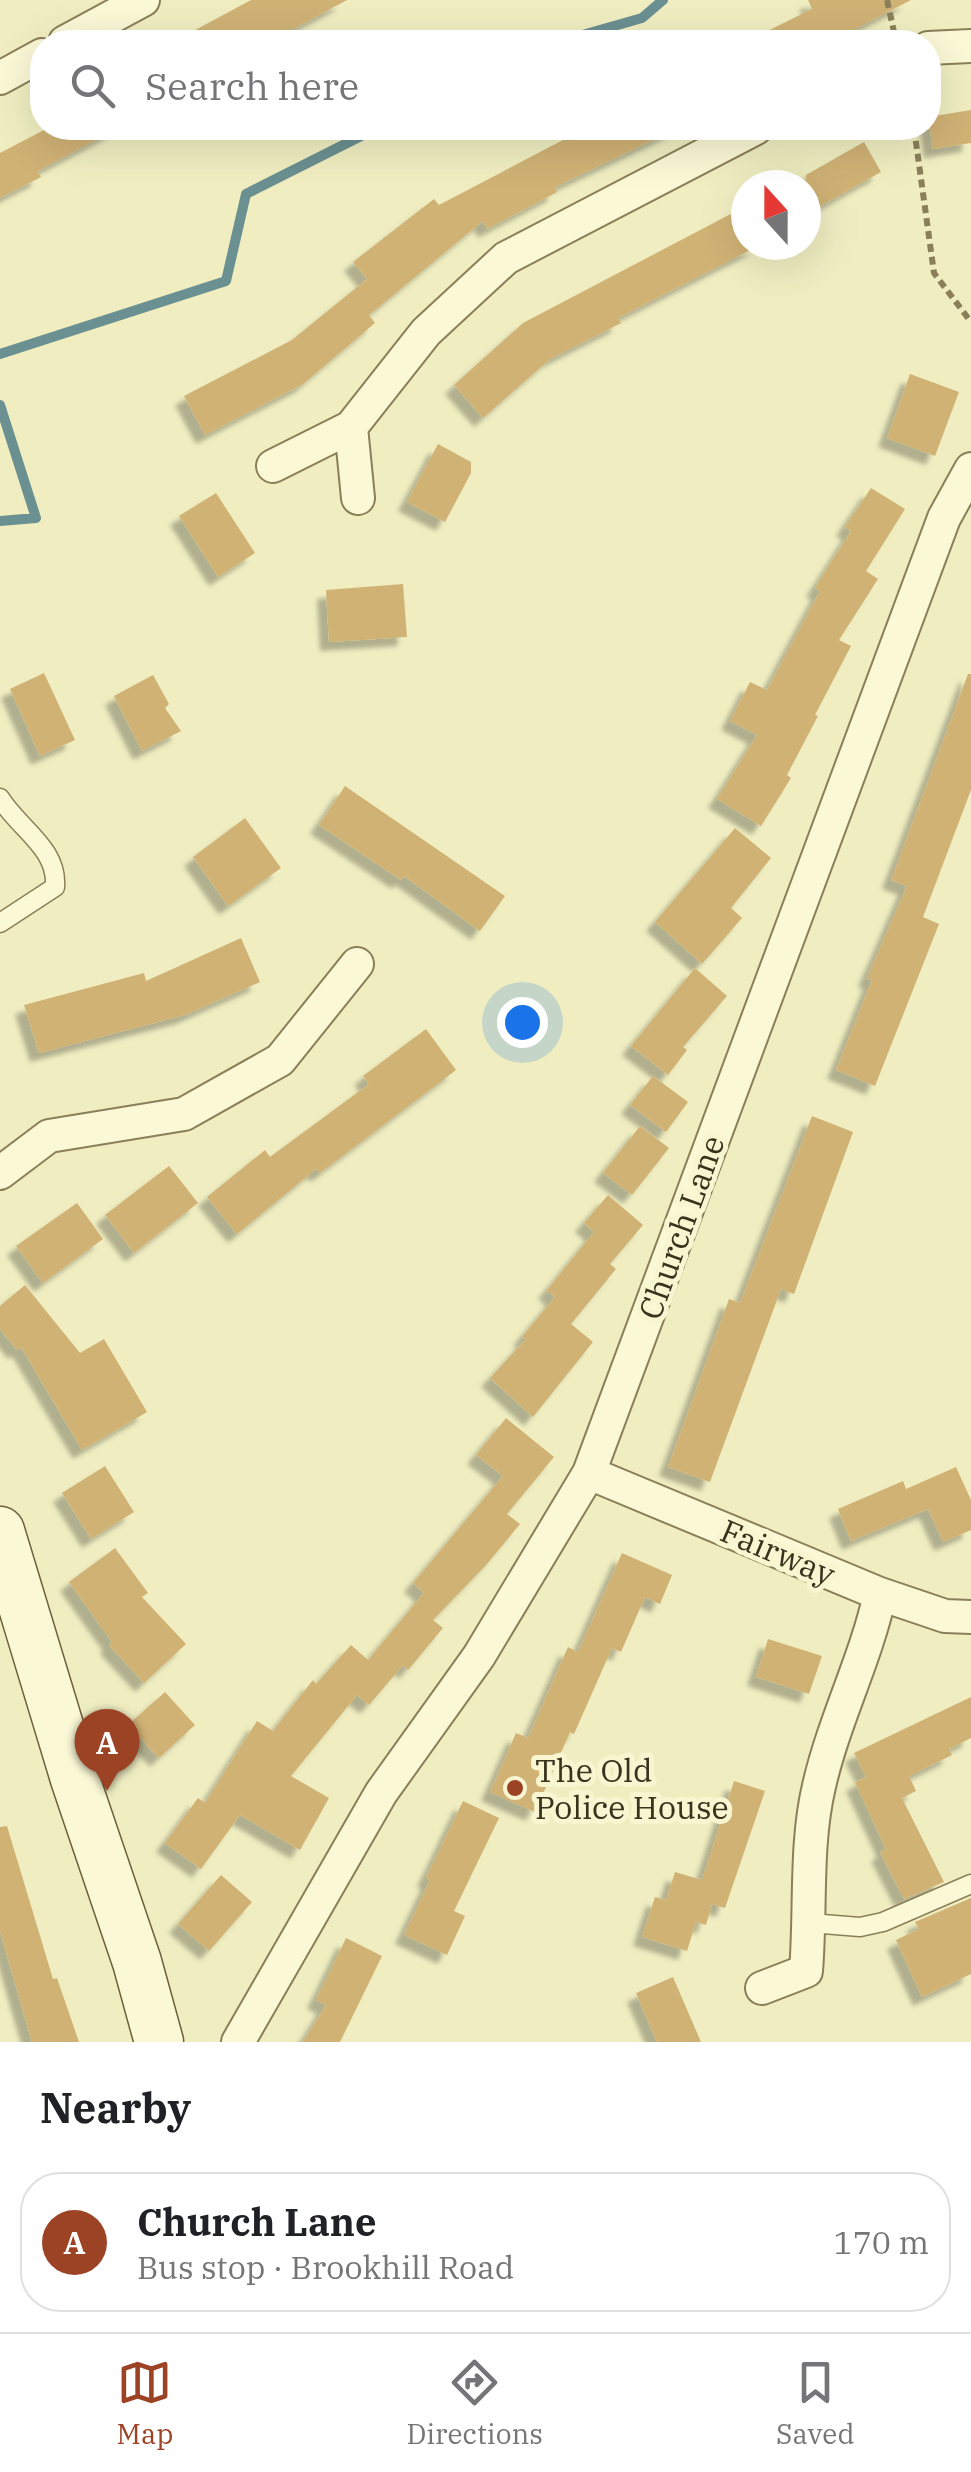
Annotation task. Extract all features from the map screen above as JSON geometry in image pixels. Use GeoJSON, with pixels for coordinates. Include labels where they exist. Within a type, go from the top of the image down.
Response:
{"type":"FeatureCollection","features":[{"type":"Feature","properties":{"kind":"street"},"geometry":{"type":"LineString","coordinates":[[87,30],[143,0]]}},
{"type":"Feature","properties":{"kind":"street"},"geometry":{"type":"LineString","coordinates":[[941,47],[971,46]]}},
{"type":"Feature","properties":{"kind":"street"},"geometry":{"type":"LineString","coordinates":[[0,78],[30,62]]}},
{"type":"Feature","properties":{"kind":"street"},"geometry":{"type":"LineString","coordinates":[[273,466],[351,426],[426,332],[506,258],[733,140]]}},
{"type":"Feature","properties":{"kind":"street"},"geometry":{"type":"LineString","coordinates":[[351,426],[358,498]]}},
{"type":"Feature","properties":{"kind":"street","name":"Church Lane"},"geometry":{"type":"LineString","coordinates":[[238,2042],[382,1793],[479,1656],[589,1474],[944,518],[971,468]]}},
{"type":"Feature","properties":{"kind":"street"},"geometry":{"type":"LineString","coordinates":[[0,1173],[48,1136],[184,1114],[280,1060],[356,964]]}},
{"type":"Feature","properties":{"kind":"street","name":"Fairway"},"geometry":{"type":"LineString","coordinates":[[589,1474],[880,1594],[945,1616],[971,1616]]}},
{"type":"Feature","properties":{"kind":"street"},"geometry":{"type":"LineString","coordinates":[[0,1531],[159,2042]]}},
{"type":"Feature","properties":{"kind":"street"},"geometry":{"type":"LineString","coordinates":[[762,1988],[806,1971],[818,1791],[836,1723],[880,1594]]}},
{"type":"Feature","properties":{"kind":"lane"},"geometry":{"type":"LineString","coordinates":[[0,798],[48,854],[56,873],[55,887],[0,923]]}},
{"type":"Feature","properties":{"kind":"lane"},"geometry":{"type":"LineString","coordinates":[[810,1923],[860,1927],[883,1922],[971,1884]]}},
{"type":"Feature","properties":{"kind":"path"},"geometry":{"type":"LineString","coordinates":[[886,0],[894,30]]}},
{"type":"Feature","properties":{"kind":"path"},"geometry":{"type":"LineString","coordinates":[[916,140],[934,273],[971,322]]}},
{"type":"Feature","properties":{"kind":"building"},"geometry":{"type":"Polygon","coordinates":[[[251,0],[347,0],[291,30],[195,30],[251,0]]]}},
{"type":"Feature","properties":{"kind":"building"},"geometry":{"type":"Polygon","coordinates":[[[808,0],[911,0],[853,30],[769,30],[812,9],[808,0]]]}},
{"type":"Feature","properties":{"kind":"building"},"geometry":{"type":"Polygon","coordinates":[[[971,110],[971,143],[933,149],[932,140],[941,140],[941,115],[971,110]]]}},
{"type":"Feature","properties":{"kind":"building"},"geometry":{"type":"Polygon","coordinates":[[[30,137],[96,140],[38,171],[41,177],[0,198],[0,153],[30,137]]]}},
{"type":"Feature","properties":{"kind":"building"},"geometry":{"type":"Polygon","coordinates":[[[563,140],[653,140],[555,187],[557,192],[487,229],[483,221],[369,315],[375,323],[303,384],[205,435],[184,396],[292,340],[367,279],[353,262],[434,199],[439,205],[563,140]]]}},
{"type":"Feature","properties":{"kind":"building"},"geometry":{"type":"Polygon","coordinates":[[[864,142],[881,172],[821,206],[821,170],[815,170],[864,142]]]}},
{"type":"Feature","properties":{"kind":"building"},"geometry":{"type":"Polygon","coordinates":[[[731,214],[731,260],[618,318],[621,323],[550,359],[483,418],[454,385],[523,323],[731,214]]]}},
{"type":"Feature","properties":{"kind":"building"},"geometry":{"type":"Polygon","coordinates":[[[910,374],[959,392],[935,456],[887,438],[910,374]]]}},
{"type":"Feature","properties":{"kind":"building"},"geometry":{"type":"Polygon","coordinates":[[[438,444],[471,462],[471,473],[445,522],[407,502],[438,444]]]}},
{"type":"Feature","properties":{"kind":"building"},"geometry":{"type":"Polygon","coordinates":[[[871,488],[905,509],[866,571],[878,579],[839,640],[851,646],[787,775],[791,778],[761,826],[717,799],[757,735],[730,721],[750,682],[767,690],[820,591],[815,588],[851,531],[845,527],[871,488]]]}},
{"type":"Feature","properties":{"kind":"building"},"geometry":{"type":"Polygon","coordinates":[[[216,493],[255,553],[218,577],[179,516],[216,493]]]}},
{"type":"Feature","properties":{"kind":"building"},"geometry":{"type":"Polygon","coordinates":[[[403,584],[407,637],[329,642],[326,590],[403,584]]]}},
{"type":"Feature","properties":{"kind":"building"},"geometry":{"type":"Polygon","coordinates":[[[44,673],[75,740],[40,756],[10,689],[44,673]]]}},
{"type":"Feature","properties":{"kind":"building"},"geometry":{"type":"Polygon","coordinates":[[[968,674],[971,790],[923,917],[939,924],[875,1086],[836,1070],[872,980],[867,978],[907,886],[891,880],[968,674]]]}},
{"type":"Feature","properties":{"kind":"building"},"geometry":{"type":"Polygon","coordinates":[[[153,675],[169,704],[165,708],[181,731],[142,751],[114,696],[153,675]]]}},
{"type":"Feature","properties":{"kind":"building"},"geometry":{"type":"Polygon","coordinates":[[[345,786],[505,896],[480,931],[404,876],[401,880],[319,825],[345,786]]]}},
{"type":"Feature","properties":{"kind":"building"},"geometry":{"type":"Polygon","coordinates":[[[245,818],[281,868],[228,906],[193,857],[245,818]]]}},
{"type":"Feature","properties":{"kind":"building"},"geometry":{"type":"Polygon","coordinates":[[[735,828],[771,858],[731,908],[742,918],[702,964],[655,922],[735,828]]]}},
{"type":"Feature","properties":{"kind":"building"},"geometry":{"type":"Polygon","coordinates":[[[241,938],[260,982],[185,1015],[39,1053],[24,1005],[144,973],[146,981],[241,938]]]}},
{"type":"Feature","properties":{"kind":"building"},"geometry":{"type":"Polygon","coordinates":[[[695,968],[727,996],[683,1047],[687,1050],[668,1075],[631,1046],[695,968]]]}},
{"type":"Feature","properties":{"kind":"building"},"geometry":{"type":"Polygon","coordinates":[[[426,1029],[456,1070],[320,1173],[316,1169],[237,1234],[207,1197],[265,1150],[270,1157],[369,1084],[363,1076],[426,1029]]]}},
{"type":"Feature","properties":{"kind":"building"},"geometry":{"type":"Polygon","coordinates":[[[653,1076],[688,1102],[666,1132],[630,1105],[653,1076]]]}},
{"type":"Feature","properties":{"kind":"building"},"geometry":{"type":"Polygon","coordinates":[[[812,1116],[853,1132],[794,1294],[781,1289],[710,1482],[668,1467],[729,1299],[740,1303],[812,1116]]]}},
{"type":"Feature","properties":{"kind":"building"},"geometry":{"type":"Polygon","coordinates":[[[640,1126],[669,1148],[632,1195],[603,1173],[640,1126]]]}},
{"type":"Feature","properties":{"kind":"building"},"geometry":{"type":"Polygon","coordinates":[[[169,1166],[198,1203],[134,1253],[105,1215],[169,1166]]]}},
{"type":"Feature","properties":{"kind":"building"},"geometry":{"type":"Polygon","coordinates":[[[608,1195],[643,1225],[610,1264],[616,1269],[571,1324],[593,1342],[533,1417],[490,1378],[526,1339],[522,1337],[555,1297],[547,1290],[594,1232],[584,1223],[608,1195]]]}},
{"type":"Feature","properties":{"kind":"building"},"geometry":{"type":"Polygon","coordinates":[[[77,1203],[103,1239],[43,1283],[16,1246],[77,1203]]]}},
{"type":"Feature","properties":{"kind":"building"},"geometry":{"type":"Polygon","coordinates":[[[25,1285],[80,1353],[104,1339],[147,1412],[82,1450],[21,1347],[17,1350],[0,1329],[0,1306],[25,1285]]]}},
{"type":"Feature","properties":{"kind":"building"},"geometry":{"type":"Polygon","coordinates":[[[506,1418],[554,1457],[507,1514],[520,1524],[433,1620],[443,1628],[408,1670],[403,1665],[369,1705],[357,1695],[291,1776],[329,1798],[300,1850],[240,1815],[201,1869],[165,1843],[198,1798],[205,1803],[257,1721],[273,1731],[313,1680],[316,1684],[351,1645],[368,1660],[424,1593],[413,1583],[503,1476],[476,1455],[506,1418]]]}},
{"type":"Feature","properties":{"kind":"building"},"geometry":{"type":"Polygon","coordinates":[[[105,1466],[134,1512],[91,1539],[62,1493],[105,1466]]]}},
{"type":"Feature","properties":{"kind":"building"},"geometry":{"type":"Polygon","coordinates":[[[956,1467],[971,1500],[971,1530],[943,1542],[928,1509],[851,1541],[838,1509],[903,1481],[906,1489],[956,1467]]]}},
{"type":"Feature","properties":{"kind":"building"},"geometry":{"type":"Polygon","coordinates":[[[115,1548],[148,1593],[142,1597],[186,1644],[144,1683],[109,1645],[112,1642],[69,1582],[115,1548]]]}},
{"type":"Feature","properties":{"kind":"building"},"geometry":{"type":"Polygon","coordinates":[[[622,1553],[672,1575],[660,1604],[645,1597],[621,1652],[612,1648],[535,1812],[490,1792],[516,1733],[528,1738],[568,1647],[578,1652],[622,1553]]]}},
{"type":"Feature","properties":{"kind":"building"},"geometry":{"type":"Polygon","coordinates":[[[768,1639],[822,1656],[809,1694],[756,1677],[768,1639]]]}},
{"type":"Feature","properties":{"kind":"building"},"geometry":{"type":"Polygon","coordinates":[[[165,1692],[195,1725],[159,1758],[128,1725],[165,1692]]]}},
{"type":"Feature","properties":{"kind":"building"},"geometry":{"type":"Polygon","coordinates":[[[971,1697],[971,1738],[949,1749],[952,1755],[909,1776],[916,1791],[902,1798],[944,1882],[904,1899],[880,1852],[886,1849],[855,1782],[866,1777],[854,1753],[971,1697]]]}},
{"type":"Feature","properties":{"kind":"building"},"geometry":{"type":"Polygon","coordinates":[[[734,1781],[765,1791],[725,1908],[712,1904],[706,1925],[696,1922],[687,1951],[642,1937],[655,1897],[666,1900],[675,1872],[702,1880],[734,1781]]]}},
{"type":"Feature","properties":{"kind":"building"},"geometry":{"type":"Polygon","coordinates":[[[463,1801],[499,1818],[454,1911],[465,1916],[447,1955],[404,1935],[463,1801]]]}},
{"type":"Feature","properties":{"kind":"building"},"geometry":{"type":"Polygon","coordinates":[[[7,1826],[53,1979],[57,1978],[79,2042],[32,2042],[0,1931],[0,1827],[7,1826]]]}},
{"type":"Feature","properties":{"kind":"building"},"geometry":{"type":"Polygon","coordinates":[[[221,1875],[252,1902],[209,1951],[178,1924],[221,1875]]]}},
{"type":"Feature","properties":{"kind":"building"},"geometry":{"type":"Polygon","coordinates":[[[971,1898],[971,1974],[922,1997],[896,1940],[919,1929],[915,1922],[971,1898]]]}},
{"type":"Feature","properties":{"kind":"building"},"geometry":{"type":"Polygon","coordinates":[[[346,1938],[382,1956],[340,2042],[303,2042],[326,2005],[316,2000],[346,1938]]]}},
{"type":"Feature","properties":{"kind":"building"},"geometry":{"type":"Polygon","coordinates":[[[673,1977],[701,2042],[657,2042],[636,1993],[673,1977]]]}},
{"type":"Feature","properties":{"kind":"waterway"},"geometry":{"type":"LineString","coordinates":[[600,30],[642,18],[663,0]]}},
{"type":"Feature","properties":{"kind":"waterway"},"geometry":{"type":"LineString","coordinates":[[0,354],[226,281],[246,194],[353,140]]}},
{"type":"Feature","properties":{"kind":"waterway"},"geometry":{"type":"LineString","coordinates":[[0,405],[36,518],[0,521]]}},
{"type":"Feature","properties":{"kind":"place","name":"The Old Police House"},"geometry":{"type":"Point","coordinates":[515,1788]}},
{"type":"Feature","properties":{"kind":"place","name":"Church Lane"},"geometry":{"type":"Point","coordinates":[107,1791]}}]}
